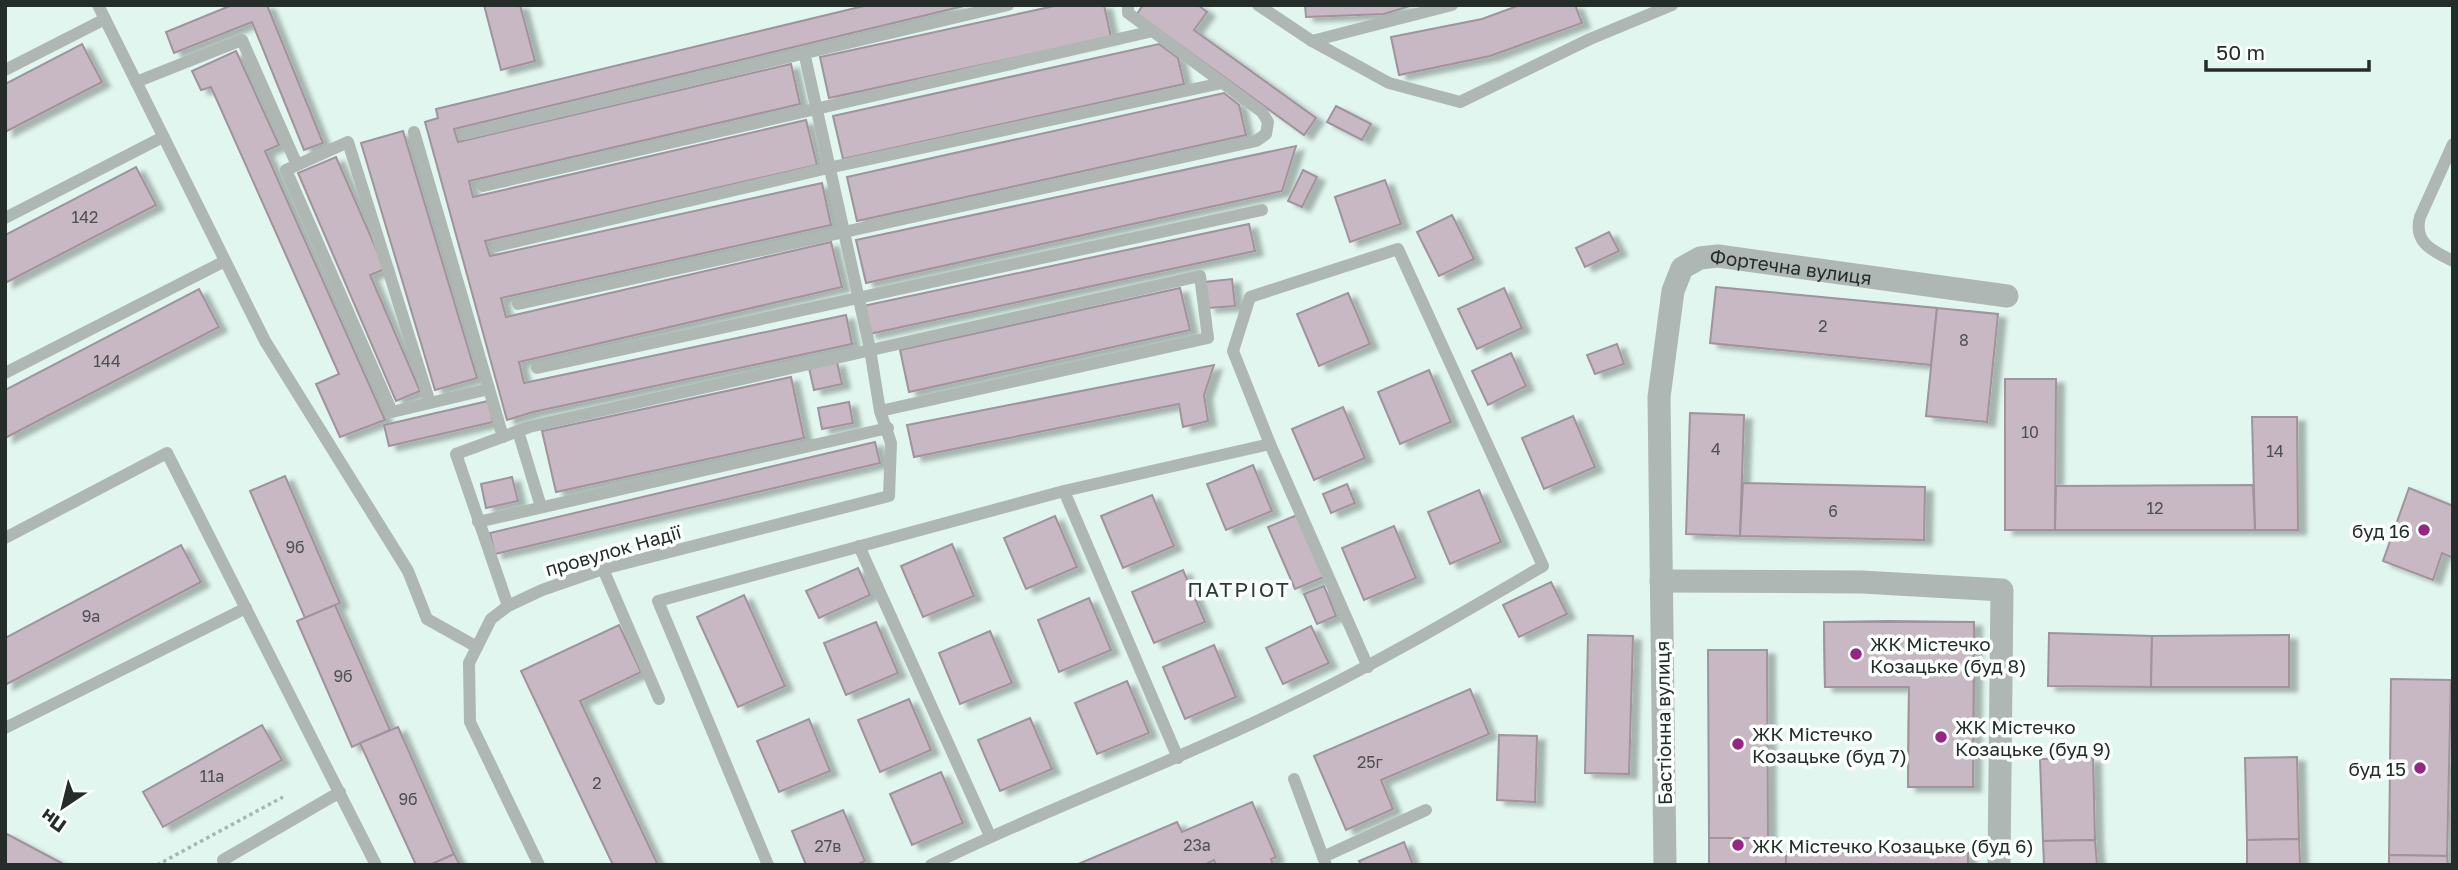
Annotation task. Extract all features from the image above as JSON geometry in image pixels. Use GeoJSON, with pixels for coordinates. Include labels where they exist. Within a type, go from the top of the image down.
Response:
{"type":"FeatureCollection","features":[{"type":"Feature","properties":{"kind":"street","name":"Фортечна вулиця"},"geometry":{"type":"LineString","coordinates":[[1661,581],[1659,397],[1673,291],[1682,268],[1700,258],[1718,256],[2007,296]]}},
{"type":"Feature","properties":{"kind":"street","name":"Бастіонна вулиця"},"geometry":{"type":"LineString","coordinates":[[1661,581],[1665,865]]}},
{"type":"Feature","properties":{"kind":"street"},"geometry":{"type":"LineString","coordinates":[[1661,581],[1862,582],[2002,590],[1999,865]]}},
{"type":"Feature","properties":{"kind":"lane"},"geometry":{"type":"LineString","coordinates":[[98,5],[265,341],[408,572],[426,619],[477,647]]}},
{"type":"Feature","properties":{"kind":"lane"},"geometry":{"type":"LineString","coordinates":[[465,134],[1008,5]]}},
{"type":"Feature","properties":{"kind":"lane"},"geometry":{"type":"LineString","coordinates":[[518,304],[1261,138],[1268,128],[1266,116],[1128,13],[1128,5]]}},
{"type":"Feature","properties":{"kind":"lane"},"geometry":{"type":"LineString","coordinates":[[1258,5],[1312,41],[1388,83],[1460,102],[1590,39],[1672,5]]}},
{"type":"Feature","properties":{"kind":"lane"},"geometry":{"type":"LineString","coordinates":[[1312,41],[1452,5]]}},
{"type":"Feature","properties":{"kind":"lane"},"geometry":{"type":"LineString","coordinates":[[5,70],[105,19]]}},
{"type":"Feature","properties":{"kind":"lane"},"geometry":{"type":"LineString","coordinates":[[483,186],[1153,31]]}},
{"type":"Feature","properties":{"kind":"lane"},"geometry":{"type":"LineString","coordinates":[[136,82],[242,40],[297,165]]}},
{"type":"Feature","properties":{"kind":"lane"},"geometry":{"type":"LineString","coordinates":[[478,522],[888,428],[880,411],[870,349],[804,52]]}},
{"type":"Feature","properties":{"kind":"lane"},"geometry":{"type":"LineString","coordinates":[[497,246],[828,168],[1222,83]]}},
{"type":"Feature","properties":{"kind":"lane"},"geometry":{"type":"LineString","coordinates":[[414,132],[503,437]]}},
{"type":"Feature","properties":{"kind":"lane"},"geometry":{"type":"LineString","coordinates":[[5,218],[163,137]]}},
{"type":"Feature","properties":{"kind":"lane"},"geometry":{"type":"LineString","coordinates":[[430,403],[348,142],[286,170],[391,412],[430,403],[489,389]]}},
{"type":"Feature","properties":{"kind":"lane"},"geometry":{"type":"LineString","coordinates":[[2453,144],[2420,217],[2418,230],[2427,247],[2453,261]]}},
{"type":"Feature","properties":{"kind":"lane"},"geometry":{"type":"LineString","coordinates":[[537,368],[1262,210]]}},
{"type":"Feature","properties":{"kind":"lane"},"geometry":{"type":"LineString","coordinates":[[932,865],[990,836],[1178,758],[1273,714],[1368,667],[1544,566],[1398,249],[1250,297],[1233,351],[1270,444],[1368,667]]}},
{"type":"Feature","properties":{"kind":"lane"},"geometry":{"type":"LineString","coordinates":[[5,373],[225,261]]}},
{"type":"Feature","properties":{"kind":"lane"},"geometry":{"type":"LineString","coordinates":[[508,606],[456,454],[518,431],[1200,276],[1208,338],[880,411]]}},
{"type":"Feature","properties":{"kind":"lane","name":"провулок Надії"},"geometry":{"type":"LineString","coordinates":[[539,865],[470,722],[469,663],[491,619],[508,606],[542,590],[603,569],[889,496],[891,443],[888,428]]}},
{"type":"Feature","properties":{"kind":"lane"},"geometry":{"type":"LineString","coordinates":[[518,431],[541,507]]}},
{"type":"Feature","properties":{"kind":"lane"},"geometry":{"type":"LineString","coordinates":[[768,865],[658,601],[1064,491],[1270,444]]}},
{"type":"Feature","properties":{"kind":"lane"},"geometry":{"type":"LineString","coordinates":[[5,538],[167,453],[376,865]]}},
{"type":"Feature","properties":{"kind":"lane"},"geometry":{"type":"LineString","coordinates":[[1064,491],[1178,758]]}},
{"type":"Feature","properties":{"kind":"lane"},"geometry":{"type":"LineString","coordinates":[[859,546],[990,836]]}},
{"type":"Feature","properties":{"kind":"lane"},"geometry":{"type":"LineString","coordinates":[[603,569],[659,699]]}},
{"type":"Feature","properties":{"kind":"lane"},"geometry":{"type":"LineString","coordinates":[[5,728],[246,608]]}},
{"type":"Feature","properties":{"kind":"lane"},"geometry":{"type":"LineString","coordinates":[[1294,779],[1324,861],[1426,810]]}},
{"type":"Feature","properties":{"kind":"lane"},"geometry":{"type":"LineString","coordinates":[[223,860],[340,793]]}},
{"type":"Feature","properties":{"kind":"path"},"geometry":{"type":"LineString","coordinates":[[157,865],[283,797]]}},
{"type":"Feature","properties":{"kind":"building"},"geometry":{"type":"Polygon","coordinates":[[[232,5],[267,5],[323,143],[304,150],[252,22],[174,53],[166,32],[232,5]]]}},
{"type":"Feature","properties":{"kind":"building"},"geometry":{"type":"Polygon","coordinates":[[[484,5],[520,5],[535,61],[501,70],[484,5]]]}},
{"type":"Feature","properties":{"kind":"building"},"geometry":{"type":"Polygon","coordinates":[[[868,5],[968,5],[454,129],[458,142],[791,64],[800,104],[469,181],[473,197],[806,120],[817,165],[485,241],[490,256],[822,183],[831,225],[501,298],[506,317],[831,242],[842,287],[519,362],[524,383],[846,315],[852,344],[533,412],[507,420],[425,122],[438,118],[436,109],[868,5]]]}},
{"type":"Feature","properties":{"kind":"building"},"geometry":{"type":"Polygon","coordinates":[[[1059,5],[1104,5],[1111,37],[829,98],[820,57],[1059,5]]]}},
{"type":"Feature","properties":{"kind":"building"},"geometry":{"type":"Polygon","coordinates":[[[1143,5],[1198,5],[1207,12],[1194,30],[1316,118],[1304,135],[1137,14],[1143,5]]]}},
{"type":"Feature","properties":{"kind":"building"},"geometry":{"type":"Polygon","coordinates":[[[1305,5],[1413,5],[1384,14],[1306,17],[1305,5]]]}},
{"type":"Feature","properties":{"kind":"building"},"geometry":{"type":"Polygon","coordinates":[[[1520,5],[1575,5],[1582,23],[1490,56],[1399,75],[1391,37],[1482,19],[1520,5]]]}},
{"type":"Feature","properties":{"kind":"building"},"geometry":{"type":"Polygon","coordinates":[[[82,44],[102,82],[5,132],[5,84],[82,44]]]}},
{"type":"Feature","properties":{"kind":"building"},"geometry":{"type":"Polygon","coordinates":[[[1159,44],[1178,58],[1184,84],[843,159],[833,116],[1159,44]]]}},
{"type":"Feature","properties":{"kind":"building"},"geometry":{"type":"Polygon","coordinates":[[[236,51],[279,145],[265,151],[385,420],[340,437],[316,384],[339,374],[211,87],[201,90],[192,71],[236,51]]]}},
{"type":"Feature","properties":{"kind":"building"},"geometry":{"type":"Polygon","coordinates":[[[1224,93],[1239,105],[1246,135],[857,221],[847,177],[1224,93]]]}},
{"type":"Feature","properties":{"kind":"building"},"geometry":{"type":"Polygon","coordinates":[[[1336,106],[1371,124],[1362,140],[1327,122],[1336,106]]]}},
{"type":"Feature","properties":{"kind":"building"},"geometry":{"type":"Polygon","coordinates":[[[403,131],[477,378],[435,390],[361,143],[403,131]]]}},
{"type":"Feature","properties":{"kind":"building"},"geometry":{"type":"Polygon","coordinates":[[[1296,146],[1282,191],[866,283],[856,240],[1296,146]]]}},
{"type":"Feature","properties":{"kind":"building"},"geometry":{"type":"Polygon","coordinates":[[[336,157],[385,269],[370,275],[420,391],[396,401],[298,173],[336,157]]]}},
{"type":"Feature","properties":{"kind":"building"},"geometry":{"type":"Polygon","coordinates":[[[136,167],[156,205],[5,283],[5,235],[136,167]]]}},
{"type":"Feature","properties":{"kind":"building"},"geometry":{"type":"Polygon","coordinates":[[[1303,170],[1317,177],[1302,207],[1288,201],[1303,170]]]}},
{"type":"Feature","properties":{"kind":"building"},"geometry":{"type":"Polygon","coordinates":[[[1385,180],[1401,224],[1350,242],[1335,197],[1385,180]]]}},
{"type":"Feature","properties":{"kind":"building"},"geometry":{"type":"Polygon","coordinates":[[[1452,215],[1474,259],[1439,276],[1417,232],[1452,215]]]}},
{"type":"Feature","properties":{"kind":"building"},"geometry":{"type":"Polygon","coordinates":[[[1249,224],[1255,251],[869,334],[863,306],[1249,224]]]}},
{"type":"Feature","properties":{"kind":"building"},"geometry":{"type":"Polygon","coordinates":[[[1609,232],[1619,251],[1585,267],[1576,248],[1609,232]]]}},
{"type":"Feature","properties":{"kind":"building"},"geometry":{"type":"Polygon","coordinates":[[[1232,279],[1235,306],[1208,308],[1205,282],[1232,279]]]}},
{"type":"Feature","properties":{"kind":"building"},"geometry":{"type":"Polygon","coordinates":[[[1716,287],[1937,308],[1931,365],[1710,343],[1716,287]]]}},
{"type":"Feature","properties":{"kind":"building"},"geometry":{"type":"Polygon","coordinates":[[[1180,288],[1190,330],[909,392],[900,350],[1180,288]]]}},
{"type":"Feature","properties":{"kind":"building"},"geometry":{"type":"Polygon","coordinates":[[[1504,288],[1522,328],[1477,349],[1458,309],[1504,288]]]}},
{"type":"Feature","properties":{"kind":"building"},"geometry":{"type":"Polygon","coordinates":[[[199,289],[219,327],[5,438],[5,390],[199,289]]]}},
{"type":"Feature","properties":{"kind":"building"},"geometry":{"type":"Polygon","coordinates":[[[1348,293],[1370,344],[1319,366],[1297,314],[1348,293]]]}},
{"type":"Feature","properties":{"kind":"building"},"geometry":{"type":"Polygon","coordinates":[[[1937,308],[1998,314],[1987,422],[1926,416],[1937,308]]]}},
{"type":"Feature","properties":{"kind":"building"},"geometry":{"type":"Polygon","coordinates":[[[1617,344],[1624,364],[1595,374],[1587,355],[1617,344]]]}},
{"type":"Feature","properties":{"kind":"building"},"geometry":{"type":"Polygon","coordinates":[[[1511,353],[1526,386],[1488,405],[1472,371],[1511,353]]]}},
{"type":"Feature","properties":{"kind":"building"},"geometry":{"type":"Polygon","coordinates":[[[837,362],[842,384],[814,390],[809,368],[837,362]]]}},
{"type":"Feature","properties":{"kind":"building"},"geometry":{"type":"Polygon","coordinates":[[[1214,365],[1204,395],[1208,421],[1183,427],[1179,404],[914,457],[907,425],[1214,365]]]}},
{"type":"Feature","properties":{"kind":"building"},"geometry":{"type":"Polygon","coordinates":[[[1429,370],[1451,422],[1400,444],[1378,392],[1429,370]]]}},
{"type":"Feature","properties":{"kind":"building"},"geometry":{"type":"Polygon","coordinates":[[[791,377],[804,438],[556,492],[542,431],[791,377]]]}},
{"type":"Feature","properties":{"kind":"building"},"geometry":{"type":"Polygon","coordinates":[[[2005,379],[2056,379],[2055,530],[2005,530],[2005,379]]]}},
{"type":"Feature","properties":{"kind":"building"},"geometry":{"type":"Polygon","coordinates":[[[488,401],[493,422],[389,446],[384,425],[488,401]]]}},
{"type":"Feature","properties":{"kind":"building"},"geometry":{"type":"Polygon","coordinates":[[[849,402],[853,423],[822,429],[818,408],[849,402]]]}},
{"type":"Feature","properties":{"kind":"building"},"geometry":{"type":"Polygon","coordinates":[[[1343,407],[1365,458],[1314,480],[1292,429],[1343,407]]]}},
{"type":"Feature","properties":{"kind":"building"},"geometry":{"type":"Polygon","coordinates":[[[1690,413],[1744,415],[1740,536],[1686,534],[1690,413]]]}},
{"type":"Feature","properties":{"kind":"building"},"geometry":{"type":"Polygon","coordinates":[[[1573,416],[1595,467],[1544,489],[1522,438],[1573,416]]]}},
{"type":"Feature","properties":{"kind":"building"},"geometry":{"type":"Polygon","coordinates":[[[2252,417],[2297,417],[2298,530],[2255,530],[2252,417]]]}},
{"type":"Feature","properties":{"kind":"building"},"geometry":{"type":"Polygon","coordinates":[[[875,442],[880,463],[495,554],[490,533],[875,442]]]}},
{"type":"Feature","properties":{"kind":"building"},"geometry":{"type":"Polygon","coordinates":[[[1253,465],[1272,511],[1226,530],[1207,484],[1253,465]]]}},
{"type":"Feature","properties":{"kind":"building"},"geometry":{"type":"Polygon","coordinates":[[[285,476],[340,603],[305,618],[250,491],[285,476]]]}},
{"type":"Feature","properties":{"kind":"building"},"geometry":{"type":"Polygon","coordinates":[[[512,477],[518,501],[486,508],[481,484],[512,477]]]}},
{"type":"Feature","properties":{"kind":"building"},"geometry":{"type":"Polygon","coordinates":[[[1743,483],[1925,487],[1924,540],[1740,536],[1743,483]]]}},
{"type":"Feature","properties":{"kind":"building"},"geometry":{"type":"Polygon","coordinates":[[[1347,484],[1355,503],[1331,513],[1323,494],[1347,484]]]}},
{"type":"Feature","properties":{"kind":"building"},"geometry":{"type":"Polygon","coordinates":[[[2253,485],[2255,530],[2055,530],[2056,486],[2253,485]]]}},
{"type":"Feature","properties":{"kind":"building","name":"буд 16"},"geometry":{"type":"Polygon","coordinates":[[[2409,488],[2453,506],[2453,558],[2442,553],[2433,580],[2383,561],[2409,488]]]}},
{"type":"Feature","properties":{"kind":"building"},"geometry":{"type":"Polygon","coordinates":[[[1479,490],[1501,542],[1450,564],[1428,512],[1479,490]]]}},
{"type":"Feature","properties":{"kind":"building"},"geometry":{"type":"Polygon","coordinates":[[[1152,495],[1174,546],[1123,568],[1101,516],[1152,495]]]}},
{"type":"Feature","properties":{"kind":"building"},"geometry":{"type":"Polygon","coordinates":[[[1297,515],[1324,577],[1295,589],[1268,527],[1297,515]]]}},
{"type":"Feature","properties":{"kind":"building"},"geometry":{"type":"Polygon","coordinates":[[[1055,516],[1077,567],[1026,589],[1004,538],[1055,516]]]}},
{"type":"Feature","properties":{"kind":"building"},"geometry":{"type":"Polygon","coordinates":[[[1394,526],[1416,578],[1364,600],[1342,548],[1394,526]]]}},
{"type":"Feature","properties":{"kind":"building"},"geometry":{"type":"Polygon","coordinates":[[[952,544],[974,596],[923,617],[901,566],[952,544]]]}},
{"type":"Feature","properties":{"kind":"building"},"geometry":{"type":"Polygon","coordinates":[[[181,545],[201,582],[5,685],[5,638],[181,545]]]}},
{"type":"Feature","properties":{"kind":"building"},"geometry":{"type":"Polygon","coordinates":[[[858,568],[870,595],[819,618],[806,591],[858,568]]]}},
{"type":"Feature","properties":{"kind":"building"},"geometry":{"type":"Polygon","coordinates":[[[1183,570],[1205,622],[1154,643],[1132,592],[1183,570]]]}},
{"type":"Feature","properties":{"kind":"building"},"geometry":{"type":"Polygon","coordinates":[[[1551,582],[1567,614],[1519,637],[1503,605],[1551,582]]]}},
{"type":"Feature","properties":{"kind":"building"},"geometry":{"type":"Polygon","coordinates":[[[1324,586],[1336,616],[1317,624],[1304,594],[1324,586]]]}},
{"type":"Feature","properties":{"kind":"building"},"geometry":{"type":"Polygon","coordinates":[[[744,595],[785,686],[738,707],[697,617],[744,595]]]}},
{"type":"Feature","properties":{"kind":"building"},"geometry":{"type":"Polygon","coordinates":[[[1089,598],[1111,650],[1059,672],[1038,620],[1089,598]]]}},
{"type":"Feature","properties":{"kind":"building"},"geometry":{"type":"Polygon","coordinates":[[[335,605],[390,730],[352,747],[297,621],[335,605]]]}},
{"type":"Feature","properties":{"kind":"building","name":"ЖК Містечко Козацьке (буд 8)"},"geometry":{"type":"Polygon","coordinates":[[[1888,621],[1887,687],[1825,687],[1824,622],[1888,621]]]}},
{"type":"Feature","properties":{"kind":"building","name":"ЖК Містечко Козацьке (буд 9)"},"geometry":{"type":"Polygon","coordinates":[[[1888,621],[1974,622],[1973,787],[1908,787],[1909,687],[1887,687],[1888,621]]]}},
{"type":"Feature","properties":{"kind":"building"},"geometry":{"type":"Polygon","coordinates":[[[876,622],[898,673],[846,695],[824,643],[876,622]]]}},
{"type":"Feature","properties":{"kind":"building","name":"ЖК Містечко Козацьке (буд 9)"},"geometry":{"type":"Polygon","coordinates":[[[1824,622],[1974,622],[1973,787],[1908,787],[1909,687],[1825,687],[1824,622]]]}},
{"type":"Feature","properties":{"kind":"building"},"geometry":{"type":"Polygon","coordinates":[[[619,625],[641,672],[580,701],[658,865],[613,865],[521,671],[619,625]]]}},
{"type":"Feature","properties":{"kind":"building"},"geometry":{"type":"Polygon","coordinates":[[[1311,626],[1329,663],[1283,684],[1266,648],[1311,626]]]}},
{"type":"Feature","properties":{"kind":"building"},"geometry":{"type":"Polygon","coordinates":[[[990,631],[1012,683],[960,704],[939,653],[990,631]]]}},
{"type":"Feature","properties":{"kind":"building"},"geometry":{"type":"Polygon","coordinates":[[[2049,633],[2152,636],[2151,687],[2048,686],[2049,633]]]}},
{"type":"Feature","properties":{"kind":"building"},"geometry":{"type":"Polygon","coordinates":[[[1588,635],[1633,636],[1629,774],[1585,773],[1588,635]]]}},
{"type":"Feature","properties":{"kind":"building"},"geometry":{"type":"Polygon","coordinates":[[[2289,635],[2289,687],[2151,687],[2152,636],[2289,635]]]}},
{"type":"Feature","properties":{"kind":"building"},"geometry":{"type":"Polygon","coordinates":[[[1214,645],[1236,697],[1185,719],[1163,667],[1214,645]]]}},
{"type":"Feature","properties":{"kind":"building","name":"ЖК Містечко Козацьке (буд 7)"},"geometry":{"type":"Polygon","coordinates":[[[1708,650],[1767,650],[1768,838],[1709,838],[1708,650]]]}},
{"type":"Feature","properties":{"kind":"building","name":"буд 15"},"geometry":{"type":"Polygon","coordinates":[[[2391,679],[2451,680],[2447,856],[2389,855],[2391,679]]]}},
{"type":"Feature","properties":{"kind":"building"},"geometry":{"type":"Polygon","coordinates":[[[1127,681],[1149,733],[1097,754],[1075,703],[1127,681]]]}},
{"type":"Feature","properties":{"kind":"building"},"geometry":{"type":"Polygon","coordinates":[[[1470,689],[1489,734],[1381,780],[1393,809],[1346,830],[1314,756],[1470,689]]]}},
{"type":"Feature","properties":{"kind":"building"},"geometry":{"type":"Polygon","coordinates":[[[909,699],[931,750],[880,772],[858,720],[909,699]]]}},
{"type":"Feature","properties":{"kind":"building"},"geometry":{"type":"Polygon","coordinates":[[[1030,718],[1052,769],[1000,791],[978,740],[1030,718]]]}},
{"type":"Feature","properties":{"kind":"building"},"geometry":{"type":"Polygon","coordinates":[[[809,719],[830,771],[779,792],[757,741],[809,719]]]}},
{"type":"Feature","properties":{"kind":"building"},"geometry":{"type":"Polygon","coordinates":[[[262,725],[282,760],[163,827],[143,792],[262,725]]]}},
{"type":"Feature","properties":{"kind":"building"},"geometry":{"type":"Polygon","coordinates":[[[398,727],[454,854],[430,865],[416,865],[360,743],[398,727]]]}},
{"type":"Feature","properties":{"kind":"building"},"geometry":{"type":"Polygon","coordinates":[[[1499,735],[1537,736],[1535,802],[1497,800],[1499,735]]]}},
{"type":"Feature","properties":{"kind":"building"},"geometry":{"type":"Polygon","coordinates":[[[2297,757],[2299,839],[2247,840],[2245,758],[2297,757]]]}},
{"type":"Feature","properties":{"kind":"building"},"geometry":{"type":"Polygon","coordinates":[[[2093,758],[2095,840],[2043,841],[2040,759],[2093,758]]]}},
{"type":"Feature","properties":{"kind":"building"},"geometry":{"type":"Polygon","coordinates":[[[941,772],[963,823],[912,845],[890,794],[941,772]]]}},
{"type":"Feature","properties":{"kind":"building"},"geometry":{"type":"Polygon","coordinates":[[[1252,802],[1276,857],[1271,859],[1273,865],[1216,865],[1214,860],[1204,865],[1076,865],[1177,822],[1182,832],[1252,802]]]}},
{"type":"Feature","properties":{"kind":"building"},"geometry":{"type":"Polygon","coordinates":[[[843,810],[865,861],[856,865],[806,865],[792,831],[843,810]]]}},
{"type":"Feature","properties":{"kind":"building"},"geometry":{"type":"Polygon","coordinates":[[[5,833],[65,865],[5,865],[5,833]]]}},
{"type":"Feature","properties":{"kind":"building","name":"ЖК Містечко Козацьке (буд 6)"},"geometry":{"type":"Polygon","coordinates":[[[1709,838],[1768,838],[1767,852],[1786,852],[1786,865],[1709,865],[1709,838]]]}},
{"type":"Feature","properties":{"kind":"building"},"geometry":{"type":"Polygon","coordinates":[[[2299,839],[2300,865],[2247,865],[2247,840],[2299,839]]]}},
{"type":"Feature","properties":{"kind":"building"},"geometry":{"type":"Polygon","coordinates":[[[2095,840],[2097,865],[2044,865],[2043,841],[2095,840]]]}},
{"type":"Feature","properties":{"kind":"building"},"geometry":{"type":"Polygon","coordinates":[[[1404,842],[1413,865],[1361,865],[1359,861],[1404,842]]]}},
{"type":"Feature","properties":{"kind":"building"},"geometry":{"type":"Polygon","coordinates":[[[1786,852],[1968,853],[1968,865],[1786,865],[1786,852]]]}},
{"type":"Feature","properties":{"kind":"building"},"geometry":{"type":"Polygon","coordinates":[[[454,854],[460,865],[430,865],[454,854]]]}},
{"type":"Feature","properties":{"kind":"building"},"geometry":{"type":"Polygon","coordinates":[[[2389,855],[2447,856],[2448,865],[2389,865],[2389,855]]]}},
{"type":"Feature","properties":{"kind":"place","name":"буд 16"},"geometry":{"type":"Point","coordinates":[2424,530]}},
{"type":"Feature","properties":{"kind":"place","name":"ЖК Містечко Козацьке (буд 8)"},"geometry":{"type":"Point","coordinates":[1856,654]}},
{"type":"Feature","properties":{"kind":"place","name":"ЖК Містечко Козацьке (буд 9)"},"geometry":{"type":"Point","coordinates":[1941,737]}},
{"type":"Feature","properties":{"kind":"place","name":"ЖК Містечко Козацьке (буд 7)"},"geometry":{"type":"Point","coordinates":[1738,744]}},
{"type":"Feature","properties":{"kind":"place","name":"буд 15"},"geometry":{"type":"Point","coordinates":[2420,768]}},
{"type":"Feature","properties":{"kind":"place","name":"ЖК Містечко Козацьке (буд 6)"},"geometry":{"type":"Point","coordinates":[1738,845]}},
{"type":"Feature","properties":{"kind":"district","name":"ПАТРІОТ"},"geometry":{"type":"Point","coordinates":[1239,589]}}]}
